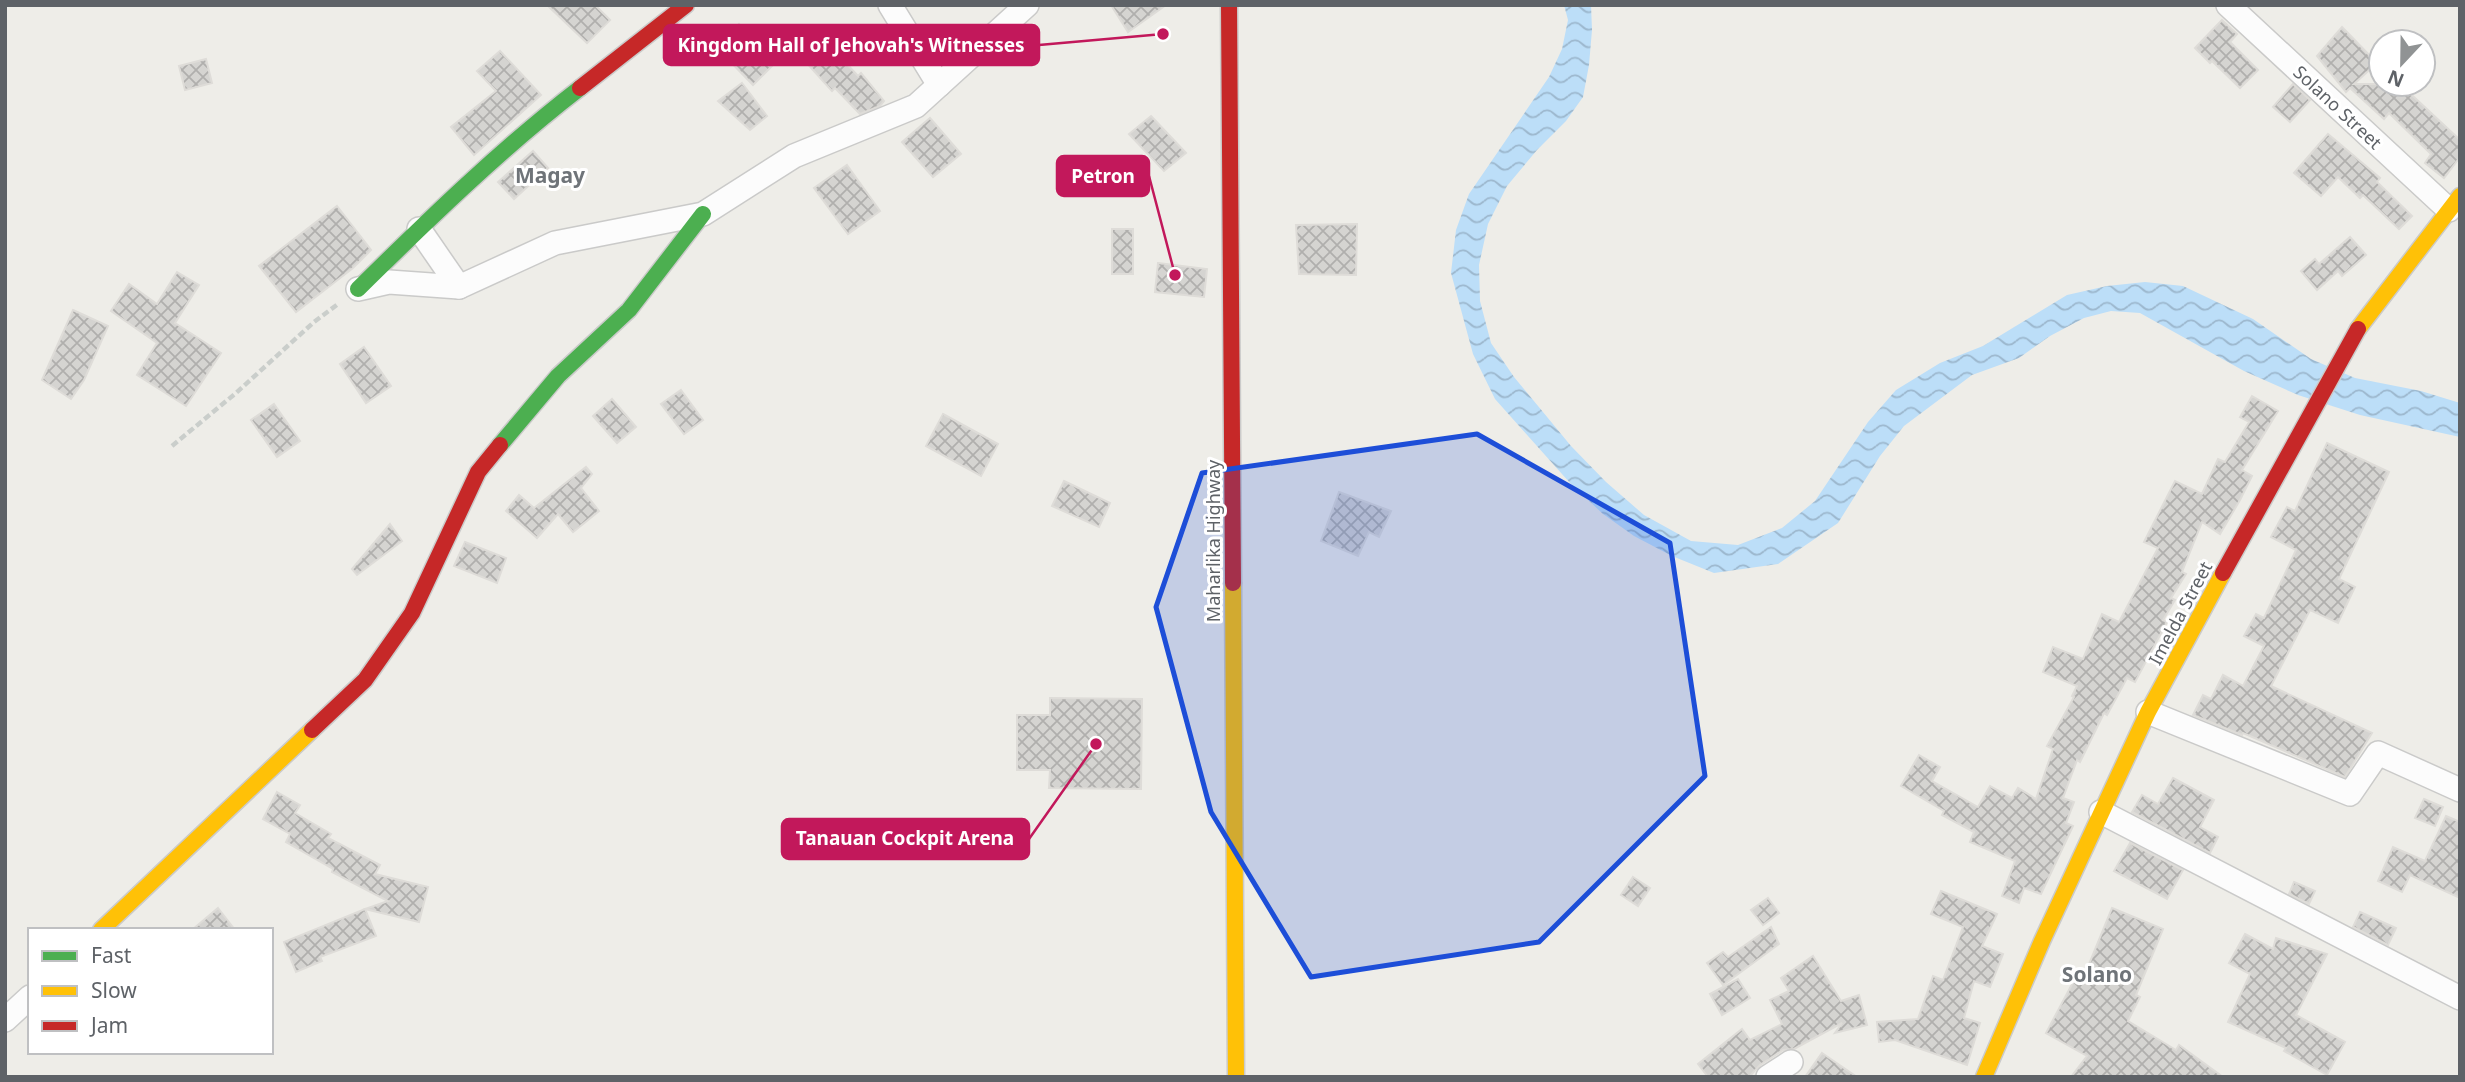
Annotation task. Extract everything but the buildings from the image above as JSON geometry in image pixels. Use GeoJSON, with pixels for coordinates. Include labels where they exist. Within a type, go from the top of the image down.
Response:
{"type":"FeatureCollection","features":[{"type":"Feature","properties":{"kind":"main road"},"geometry":{"type":"LineString","coordinates":[[358,289],[419,229],[544,116],[686,5]]}},
{"type":"Feature","properties":{"kind":"main road","name":"Maharlika Highway"},"geometry":{"type":"LineString","coordinates":[[1229,5],[1236,1077]]}},
{"type":"Feature","properties":{"kind":"main road","name":"Imelda Street"},"geometry":{"type":"LineString","coordinates":[[1984,1077],[2042,941],[2148,712],[2354,334],[2454,203]]}},
{"type":"Feature","properties":{"kind":"main road"},"geometry":{"type":"LineString","coordinates":[[103,928],[365,680],[412,613],[478,472],[558,376],[629,310],[704,214]]}},
{"type":"Feature","properties":{"kind":"street"},"geometry":{"type":"LineString","coordinates":[[890,5],[939,85]]}},
{"type":"Feature","properties":{"kind":"street"},"geometry":{"type":"LineString","coordinates":[[358,289],[388,282],[459,287],[555,243],[704,214],[794,156],[916,106],[1027,5]]}},
{"type":"Feature","properties":{"kind":"street","name":"Solano Street"},"geometry":{"type":"LineString","coordinates":[[2239,9],[2454,203]]}},
{"type":"Feature","properties":{"kind":"street"},"geometry":{"type":"LineString","coordinates":[[419,229],[459,287]]}},
{"type":"Feature","properties":{"kind":"street"},"geometry":{"type":"LineString","coordinates":[[2148,712],[2350,794],[2378,753],[2460,790]]}},
{"type":"Feature","properties":{"kind":"street"},"geometry":{"type":"LineString","coordinates":[[2101,812],[2460,998]]}},
{"type":"Feature","properties":{"kind":"street"},"geometry":{"type":"LineString","coordinates":[[5,1020],[28,999]]}},
{"type":"Feature","properties":{"kind":"street"},"geometry":{"type":"LineString","coordinates":[[1768,1077],[1791,1062]]}},
{"type":"Feature","properties":{"kind":"path"},"geometry":{"type":"LineString","coordinates":[[172,446],[236,393],[314,322],[358,289]]}},
{"type":"Feature","properties":{"kind":"highlighted area"},"geometry":{"type":"Polygon","coordinates":[[[1477,434],[1670,543],[1705,776],[1539,942],[1311,977],[1211,812],[1156,607],[1202,473],[1477,434]]]}},
{"type":"Feature","properties":{"kind":"water"},"geometry":{"type":"Polygon","coordinates":[[[1564,5],[1591,5],[1589,65],[1583,97],[1566,121],[1507,186],[1488,224],[1479,265],[1480,301],[1491,343],[1514,377],[1571,446],[1606,482],[1644,515],[1691,541],[1738,545],[1782,528],[1815,501],[1868,422],[1896,390],[1940,363],[1983,346],[2067,295],[2107,286],[2145,282],[2183,286],[2253,319],[2311,359],[2355,378],[2421,391],[2460,403],[2460,437],[2360,415],[2298,395],[2244,371],[2140,313],[2111,311],[2084,318],[2050,336],[2019,358],[1972,375],[1904,426],[1880,456],[1838,523],[1778,564],[1714,573],[1672,556],[1634,536],[1603,514],[1570,483],[1495,399],[1473,354],[1451,273],[1456,230],[1469,194],[1549,77],[1562,49],[1568,20],[1564,5]]]}},
{"type":"Feature","properties":{"kind":"traffic: fast"},"geometry":{"type":"LineString","coordinates":[[358,289],[494,160],[580,88]]}},
{"type":"Feature","properties":{"kind":"traffic: fast"},"geometry":{"type":"LineString","coordinates":[[500,445],[558,376],[629,310],[703,214]]}},
{"type":"Feature","properties":{"kind":"traffic: slow"},"geometry":{"type":"LineString","coordinates":[[2358,329],[2460,196]]}},
{"type":"Feature","properties":{"kind":"traffic: slow"},"geometry":{"type":"LineString","coordinates":[[1984,1077],[2042,941],[2148,712],[2223,573]]}},
{"type":"Feature","properties":{"kind":"traffic: slow"},"geometry":{"type":"LineString","coordinates":[[1233,583],[1236,1077]]}},
{"type":"Feature","properties":{"kind":"traffic: slow"},"geometry":{"type":"LineString","coordinates":[[103,928],[312,730]]}},
{"type":"Feature","properties":{"kind":"traffic: jam"},"geometry":{"type":"LineString","coordinates":[[580,88],[686,5]]}},
{"type":"Feature","properties":{"kind":"traffic: jam"},"geometry":{"type":"LineString","coordinates":[[1229,5],[1233,583]]}},
{"type":"Feature","properties":{"kind":"traffic: jam"},"geometry":{"type":"LineString","coordinates":[[2223,573],[2358,329]]}},
{"type":"Feature","properties":{"kind":"traffic: jam"},"geometry":{"type":"LineString","coordinates":[[312,730],[365,680],[412,613],[478,472],[500,445]]}},
{"type":"Feature","properties":{"kind":"place","name":"Kingdom Hall of Jehovah's Witnesses"},"geometry":{"type":"Point","coordinates":[1163,34]}},
{"type":"Feature","properties":{"kind":"place","name":"Petron"},"geometry":{"type":"Point","coordinates":[1175,275]}},
{"type":"Feature","properties":{"kind":"place","name":"Tanauan Cockpit Arena"},"geometry":{"type":"Point","coordinates":[1096,744]}},
{"type":"Feature","properties":{"kind":"district","name":"Magay"},"geometry":{"type":"Point","coordinates":[550,175]}},
{"type":"Feature","properties":{"kind":"district","name":"Solano"},"geometry":{"type":"Point","coordinates":[2097,974]}}]}
